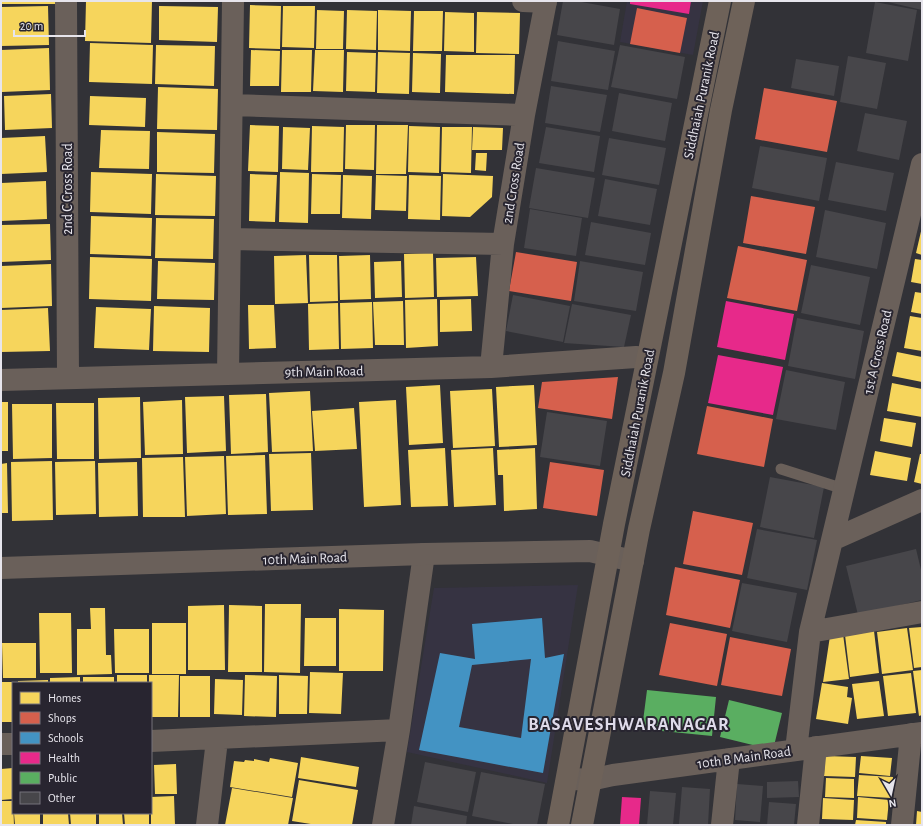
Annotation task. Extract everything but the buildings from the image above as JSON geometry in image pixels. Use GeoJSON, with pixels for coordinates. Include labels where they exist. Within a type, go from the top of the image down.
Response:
{"type":"FeatureCollection","features":[{"type":"Feature","properties":{"kind":"main road","name":"Siddhaiah Puranik Road"},"geometry":{"type":"LineString","coordinates":[[558,825],[647,358],[720,1]]}},
{"type":"Feature","properties":{"kind":"main road","name":"Siddhaiah Puranik Road"},"geometry":{"type":"LineString","coordinates":[[582,825],[633,561],[674,373],[721,110],[744,1]]}},
{"type":"Feature","properties":{"kind":"street","name":"2nd C Cross Road"},"geometry":{"type":"LineString","coordinates":[[66,1],[68,377]]}},
{"type":"Feature","properties":{"kind":"street"},"geometry":{"type":"LineString","coordinates":[[228,374],[233,1]]}},
{"type":"Feature","properties":{"kind":"street"},"geometry":{"type":"LineString","coordinates":[[523,1],[546,1]]}},
{"type":"Feature","properties":{"kind":"street","name":"2nd Cross Road"},"geometry":{"type":"LineString","coordinates":[[491,367],[503,244],[524,115],[546,1]]}},
{"type":"Feature","properties":{"kind":"street"},"geometry":{"type":"LineString","coordinates":[[232,105],[524,115]]}},
{"type":"Feature","properties":{"kind":"street","name":"1st A Cross Road"},"geometry":{"type":"LineString","coordinates":[[808,825],[806,748],[810,632],[922,164]]}},
{"type":"Feature","properties":{"kind":"street"},"geometry":{"type":"LineString","coordinates":[[230,239],[503,244]]}},
{"type":"Feature","properties":{"kind":"street","name":"9th Main Road"},"geometry":{"type":"LineString","coordinates":[[1,380],[68,377],[491,367],[636,357],[647,358]]}},
{"type":"Feature","properties":{"kind":"street"},"geometry":{"type":"LineString","coordinates":[[832,540],[922,500]]}},
{"type":"Feature","properties":{"kind":"street","name":"10th Main Road"},"geometry":{"type":"LineString","coordinates":[[1,568],[424,554],[590,552],[633,561]]}},
{"type":"Feature","properties":{"kind":"street"},"geometry":{"type":"LineString","coordinates":[[383,825],[400,730],[424,554]]}},
{"type":"Feature","properties":{"kind":"street"},"geometry":{"type":"LineString","coordinates":[[810,632],[922,612]]}},
{"type":"Feature","properties":{"kind":"street"},"geometry":{"type":"LineString","coordinates":[[152,741],[217,740],[400,730]]}},
{"type":"Feature","properties":{"kind":"street"},"geometry":{"type":"LineString","coordinates":[[902,825],[916,734]]}},
{"type":"Feature","properties":{"kind":"street","name":"10th B Main Road"},"geometry":{"type":"LineString","coordinates":[[566,779],[590,780],[613,775],[916,734]]}},
{"type":"Feature","properties":{"kind":"street"},"geometry":{"type":"LineString","coordinates":[[207,825],[217,740]]}},
{"type":"Feature","properties":{"kind":"street"},"geometry":{"type":"LineString","coordinates":[[1,744],[12,744]]}},
{"type":"Feature","properties":{"kind":"street"},"geometry":{"type":"LineString","coordinates":[[722,825],[729,759]]}},
{"type":"Feature","properties":{"kind":"lane"},"geometry":{"type":"LineString","coordinates":[[781,469],[844,490]]}},
{"type":"Feature","properties":{"kind":"shaded area"},"geometry":{"type":"Polygon","coordinates":[[[627,1],[703,1],[693,55],[620,42],[627,1]]]}},
{"type":"Feature","properties":{"kind":"shaded area"},"geometry":{"type":"Polygon","coordinates":[[[578,585],[547,783],[407,752],[434,588],[578,585]]]}},
{"type":"Feature","properties":{"kind":"district","name":"BASAVESHWARANAGAR"},"geometry":{"type":"Point","coordinates":[629,724]}}]}
